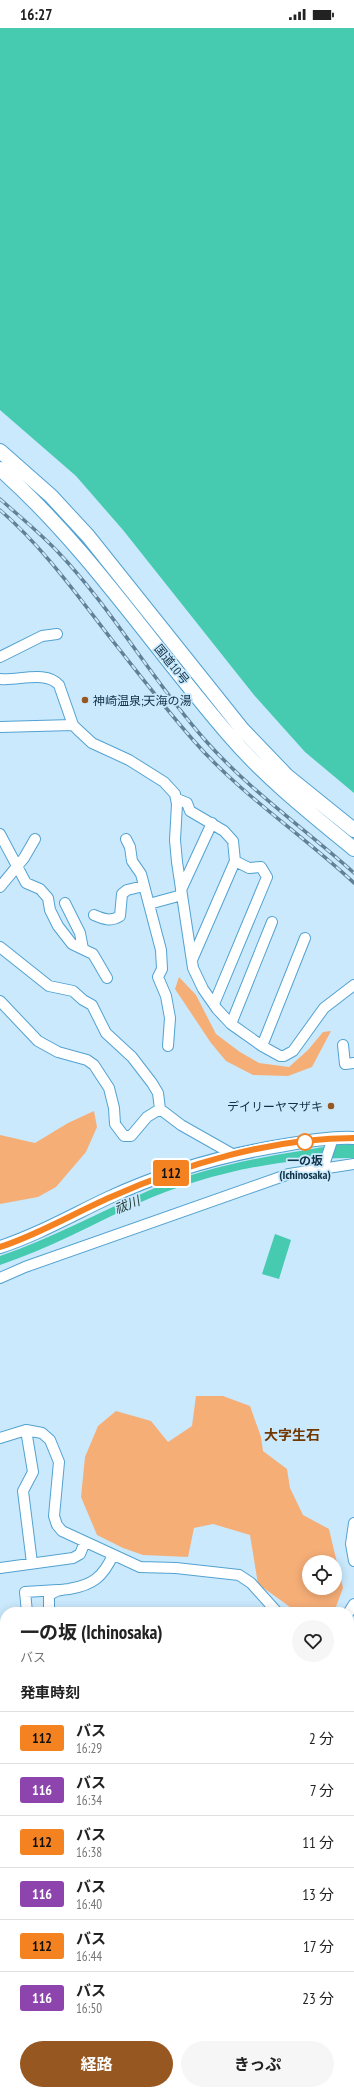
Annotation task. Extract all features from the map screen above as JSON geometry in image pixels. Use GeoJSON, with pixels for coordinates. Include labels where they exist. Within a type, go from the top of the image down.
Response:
{"type":"FeatureCollection","features":[{"type":"Feature","properties":{"kind":"highway","name":"国道10号"},"geometry":{"type":"LineString","coordinates":[[0,451],[51,496],[88,536],[255,743],[287,776],[354,830]]}},
{"type":"Feature","properties":{"kind":"highway","name":"国道10号"},"geometry":{"type":"LineString","coordinates":[[0,469],[66,534],[219,724],[248,756],[292,799],[354,849]]}},
{"type":"Feature","properties":{"kind":"main road"},"geometry":{"type":"LineString","coordinates":[[0,1247],[133,1187],[187,1168],[234,1155],[354,1138]]}},
{"type":"Feature","properties":{"kind":"street"},"geometry":{"type":"LineString","coordinates":[[0,657],[42,636],[57,634]]}},
{"type":"Feature","properties":{"kind":"street"},"geometry":{"type":"LineString","coordinates":[[0,679],[39,678],[56,682],[59,685],[73,725],[92,743],[129,760],[164,782],[176,794],[176,840],[181,893],[195,974],[214,1004],[231,1024],[262,1046],[280,1056],[289,1055],[324,1008],[354,985]]}},
{"type":"Feature","properties":{"kind":"street"},"geometry":{"type":"LineString","coordinates":[[0,727],[73,725]]}},
{"type":"Feature","properties":{"kind":"street"},"geometry":{"type":"LineString","coordinates":[[177,800],[187,803],[192,813],[212,823],[224,831],[234,841],[235,861],[192,960]]}},
{"type":"Feature","properties":{"kind":"street"},"geometry":{"type":"LineString","coordinates":[[149,904],[181,893],[212,823]]}},
{"type":"Feature","properties":{"kind":"street"},"geometry":{"type":"LineString","coordinates":[[0,834],[18,865],[26,883],[40,889],[48,898],[50,910],[58,926],[72,944],[93,954],[107,978]]}},
{"type":"Feature","properties":{"kind":"street"},"geometry":{"type":"LineString","coordinates":[[0,887],[24,858],[35,839]]}},
{"type":"Feature","properties":{"kind":"street"},"geometry":{"type":"LineString","coordinates":[[126,839],[130,847],[132,861],[141,874],[161,950],[162,969],[158,977],[166,996],[170,1018],[168,1046]]}},
{"type":"Feature","properties":{"kind":"street"},"geometry":{"type":"LineString","coordinates":[[214,1004],[267,877],[261,867],[249,868],[235,861]]}},
{"type":"Feature","properties":{"kind":"street"},"geometry":{"type":"LineString","coordinates":[[94,915],[103,919],[114,920],[120,916],[122,894],[127,890],[144,886]]}},
{"type":"Feature","properties":{"kind":"street"},"geometry":{"type":"LineString","coordinates":[[65,903],[80,933],[83,949]]}},
{"type":"Feature","properties":{"kind":"street"},"geometry":{"type":"LineString","coordinates":[[231,1024],[272,922]]}},
{"type":"Feature","properties":{"kind":"street"},"geometry":{"type":"LineString","coordinates":[[262,1046],[305,938]]}},
{"type":"Feature","properties":{"kind":"street"},"geometry":{"type":"LineString","coordinates":[[0,947],[49,986],[73,991],[85,1002],[92,1005],[106,1033],[132,1057],[152,1083],[158,1093],[160,1109],[181,1125],[234,1155]]}},
{"type":"Feature","properties":{"kind":"street"},"geometry":{"type":"LineString","coordinates":[[0,1001],[38,1041],[58,1052],[87,1060],[94,1065],[109,1088],[114,1108],[115,1124],[124,1136],[131,1136],[147,1117],[160,1109]]}},
{"type":"Feature","properties":{"kind":"street"},"geometry":{"type":"LineString","coordinates":[[343,1045],[345,1064],[354,1063]]}},
{"type":"Feature","properties":{"kind":"street"},"geometry":{"type":"LineString","coordinates":[[324,1166],[332,1141]]}},
{"type":"Feature","properties":{"kind":"street"},"geometry":{"type":"LineString","coordinates":[[0,1278],[26,1267],[289,1174],[324,1166],[354,1164]]}},
{"type":"Feature","properties":{"kind":"street"},"geometry":{"type":"LineString","coordinates":[[0,1438],[26,1430],[42,1433],[48,1437],[58,1458],[54,1512],[57,1525],[62,1531],[140,1567],[176,1568],[239,1575],[251,1584],[272,1607]]}},
{"type":"Feature","properties":{"kind":"street"},"geometry":{"type":"LineString","coordinates":[[26,1430],[33,1472],[23,1491],[32,1564]]}},
{"type":"Feature","properties":{"kind":"street"},"geometry":{"type":"LineString","coordinates":[[354,1523],[351,1544],[354,1561]]}},
{"type":"Feature","properties":{"kind":"street"},"geometry":{"type":"LineString","coordinates":[[0,1568],[75,1557],[80,1554],[85,1542]]}},
{"type":"Feature","properties":{"kind":"street"},"geometry":{"type":"LineString","coordinates":[[26,1607],[25,1592],[77,1587],[94,1581],[104,1573],[113,1554]]}},
{"type":"Feature","properties":{"kind":"street"},"geometry":{"type":"LineString","coordinates":[[49,1607],[49,1596],[54,1591],[58,1590]]}},
{"type":"Feature","properties":{"kind":"shaded area"},"geometry":{"type":"Polygon","coordinates":[[[179,977],[196,995],[216,1034],[240,1052],[259,1063],[289,1067],[308,1050],[323,1032],[331,1031],[312,1067],[288,1076],[253,1075],[226,1061],[211,1043],[175,989],[179,977]]]}},
{"type":"Feature","properties":{"kind":"shaded area"},"geometry":{"type":"Polygon","coordinates":[[[94,1111],[97,1127],[86,1152],[56,1187],[38,1197],[0,1204],[0,1135],[35,1143],[68,1123],[94,1111]]]}},
{"type":"Feature","properties":{"kind":"shaded area"},"geometry":{"type":"Polygon","coordinates":[[[196,1396],[223,1396],[250,1406],[261,1437],[263,1451],[287,1469],[290,1488],[303,1515],[329,1529],[335,1555],[302,1555],[302,1595],[340,1595],[336,1607],[290,1607],[258,1584],[250,1535],[213,1524],[194,1528],[188,1557],[143,1555],[123,1548],[97,1535],[81,1497],[85,1457],[98,1426],[116,1411],[151,1421],[168,1442],[192,1426],[196,1396]]]}},
{"type":"Feature","properties":{"kind":"water"},"geometry":{"type":"Polygon","coordinates":[[[0,28],[354,28],[354,793],[305,752],[254,695],[123,530],[76,476],[0,410],[0,28]]]}},
{"type":"Feature","properties":{"kind":"water","name":"祓川"},"geometry":{"type":"Polygon","coordinates":[[[354,1144],[354,1158],[327,1158],[271,1164],[244,1169],[190,1184],[139,1203],[53,1244],[0,1265],[0,1256],[57,1233],[168,1183],[205,1171],[262,1158],[327,1146],[354,1144]]]}},
{"type":"Feature","properties":{"kind":"water"},"geometry":{"type":"Polygon","coordinates":[[[275,1234],[291,1240],[279,1279],[262,1274],[275,1234]]]}},
{"type":"Feature","properties":{"kind":"railway"},"geometry":{"type":"LineString","coordinates":[[0,499],[44,538],[78,574],[115,621],[167,693],[205,740],[222,758],[240,776],[354,873]]}},
{"type":"Feature","properties":{"kind":"railway"},"geometry":{"type":"LineString","coordinates":[[0,510],[46,556],[162,704],[212,761],[252,797],[354,883]]}},
{"type":"Feature","properties":{"kind":"bus line","name":"112"},"geometry":{"type":"LineString","coordinates":[[0,1247],[8,1245],[133,1187],[187,1168],[234,1155],[268,1148],[333,1138],[354,1138]]}},
{"type":"Feature","properties":{"kind":"place","name":"神崎温泉;天海の湯"},"geometry":{"type":"Point","coordinates":[85,700]}},
{"type":"Feature","properties":{"kind":"place","name":"デイリーヤマザキ"},"geometry":{"type":"Point","coordinates":[331,1106]}},
{"type":"Feature","properties":{"kind":"place","name":"一の坂 (Ichinosaka)"},"geometry":{"type":"Point","coordinates":[305,1142]}},
{"type":"Feature","properties":{"kind":"district","name":"大字生石"},"geometry":{"type":"Point","coordinates":[292,1435]}}]}
